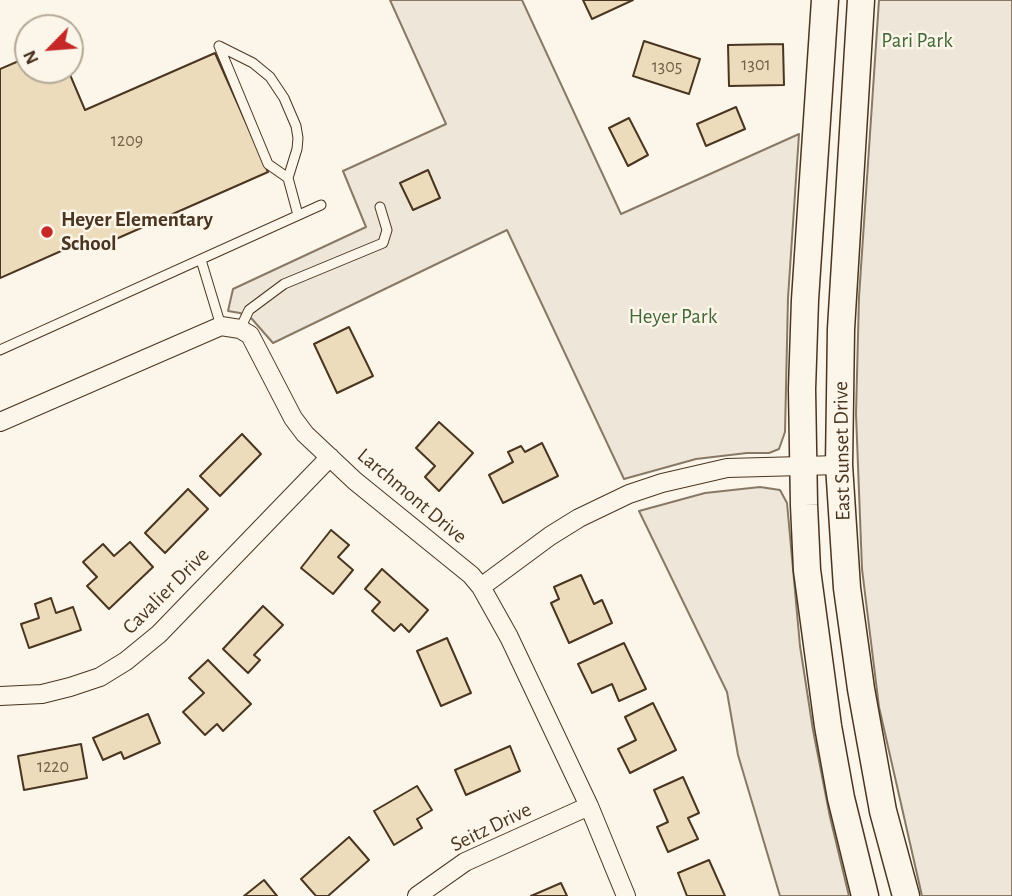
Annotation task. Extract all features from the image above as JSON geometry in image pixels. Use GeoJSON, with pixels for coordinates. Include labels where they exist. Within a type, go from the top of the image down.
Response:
{"type":"FeatureCollection","features":[{"type":"Feature","properties":{"kind":"main road","name":"East Sunset Drive"},"geometry":{"type":"LineString","coordinates":[[825,0],[806,300],[803,466],[807,570],[818,666],[841,798],[865,896]]}},
{"type":"Feature","properties":{"kind":"main road","name":"East Sunset Drive"},"geometry":{"type":"LineString","coordinates":[[861,0],[841,329],[839,465],[847,588],[861,689],[883,811],[906,896]]}},
{"type":"Feature","properties":{"kind":"street"},"geometry":{"type":"LineString","coordinates":[[850,0],[861,0]]}},
{"type":"Feature","properties":{"kind":"street"},"geometry":{"type":"LineString","coordinates":[[0,422],[221,326],[240,329]]}},
{"type":"Feature","properties":{"kind":"street","name":"Larchmont Drive"},"geometry":{"type":"LineString","coordinates":[[240,329],[250,335],[293,418],[305,434],[355,481],[471,575],[481,587],[509,637],[589,806],[626,896]]}},
{"type":"Feature","properties":{"kind":"street","name":"Cavalier Drive"},"geometry":{"type":"LineString","coordinates":[[0,696],[42,694],[70,687],[100,677],[126,661],[159,634],[330,457]]}},
{"type":"Feature","properties":{"kind":"street"},"geometry":{"type":"LineString","coordinates":[[481,587],[550,536],[579,518],[629,494],[682,477],[727,468],[839,465]]}},
{"type":"Feature","properties":{"kind":"street","name":"Seitz Drive"},"geometry":{"type":"LineString","coordinates":[[417,896],[465,862],[589,806]]}},
{"type":"Feature","properties":{"kind":"lane"},"geometry":{"type":"LineString","coordinates":[[288,178],[268,164],[219,46],[270,76],[284,98],[298,138],[298,149],[288,178],[298,215]]}},
{"type":"Feature","properties":{"kind":"lane"},"geometry":{"type":"LineString","coordinates":[[0,351],[321,205]]}},
{"type":"Feature","properties":{"kind":"lane"},"geometry":{"type":"LineString","coordinates":[[240,329],[249,310],[284,284],[383,243],[387,230],[380,207]]}},
{"type":"Feature","properties":{"kind":"lane"},"geometry":{"type":"LineString","coordinates":[[201,260],[221,326]]}},
{"type":"Feature","properties":{"kind":"green space","name":"Heyer Park"},"geometry":{"type":"Polygon","coordinates":[[[390,0],[522,0],[621,214],[799,134],[788,298],[785,432],[779,449],[769,453],[696,459],[624,479],[507,230],[273,343],[252,319],[228,311],[233,289],[366,227],[343,171],[446,124],[390,0]]]}},
{"type":"Feature","properties":{"kind":"green space","name":"Pari Park"},"geometry":{"type":"Polygon","coordinates":[[[879,0],[1012,0],[1012,896],[922,896],[879,707],[862,569],[856,414],[859,297],[879,0]]]}},
{"type":"Feature","properties":{"kind":"green space"},"geometry":{"type":"Polygon","coordinates":[[[760,487],[780,490],[787,503],[800,646],[813,730],[849,896],[780,896],[738,755],[727,692],[639,511],[705,493],[760,487]]]}},
{"type":"Feature","properties":{"kind":"building"},"geometry":{"type":"Polygon","coordinates":[[[583,0],[633,0],[592,19],[583,0]]]}},
{"type":"Feature","properties":{"kind":"building"},"geometry":{"type":"Polygon","coordinates":[[[644,41],[700,59],[689,94],[633,76],[644,41]]]}},
{"type":"Feature","properties":{"kind":"building"},"geometry":{"type":"Polygon","coordinates":[[[783,44],[784,85],[729,86],[728,45],[783,44]]]}},
{"type":"Feature","properties":{"kind":"building"},"geometry":{"type":"Polygon","coordinates":[[[215,53],[268,172],[91,250],[86,240],[0,278],[0,69],[14,63],[14,84],[74,84],[85,110],[215,53]]]}},
{"type":"Feature","properties":{"kind":"building"},"geometry":{"type":"Polygon","coordinates":[[[736,107],[745,129],[706,146],[697,124],[736,107]]]}},
{"type":"Feature","properties":{"kind":"building"},"geometry":{"type":"Polygon","coordinates":[[[629,118],[648,155],[628,166],[609,128],[629,118]]]}},
{"type":"Feature","properties":{"kind":"building"},"geometry":{"type":"Polygon","coordinates":[[[428,170],[440,198],[413,210],[400,183],[428,170]]]}},
{"type":"Feature","properties":{"kind":"building"},"geometry":{"type":"Polygon","coordinates":[[[349,327],[373,376],[337,393],[314,344],[349,327]]]}},
{"type":"Feature","properties":{"kind":"building"},"geometry":{"type":"Polygon","coordinates":[[[439,422],[473,453],[439,491],[425,477],[435,466],[416,448],[439,422]]]}},
{"type":"Feature","properties":{"kind":"building"},"geometry":{"type":"Polygon","coordinates":[[[242,434],[261,454],[220,496],[200,476],[242,434]]]}},
{"type":"Feature","properties":{"kind":"building"},"geometry":{"type":"Polygon","coordinates":[[[542,443],[558,476],[503,503],[489,475],[513,462],[508,452],[521,446],[525,452],[542,443]]]}},
{"type":"Feature","properties":{"kind":"building"},"geometry":{"type":"Polygon","coordinates":[[[188,489],[208,509],[165,553],[145,533],[188,489]]]}},
{"type":"Feature","properties":{"kind":"building"},"geometry":{"type":"Polygon","coordinates":[[[331,530],[349,545],[338,557],[353,570],[333,594],[301,568],[331,530]]]}},
{"type":"Feature","properties":{"kind":"building"},"geometry":{"type":"Polygon","coordinates":[[[130,542],[153,567],[109,609],[87,586],[97,577],[83,562],[103,544],[114,556],[130,542]]]}},
{"type":"Feature","properties":{"kind":"building"},"geometry":{"type":"Polygon","coordinates":[[[382,569],[428,610],[409,632],[401,624],[394,631],[372,611],[380,602],[365,589],[382,569]]]}},
{"type":"Feature","properties":{"kind":"building"},"geometry":{"type":"Polygon","coordinates":[[[581,575],[594,604],[602,600],[612,623],[569,643],[551,603],[559,599],[554,587],[581,575]]]}},
{"type":"Feature","properties":{"kind":"building"},"geometry":{"type":"Polygon","coordinates":[[[51,598],[56,613],[73,607],[81,630],[29,648],[21,624],[39,618],[35,604],[51,598]]]}},
{"type":"Feature","properties":{"kind":"building"},"geometry":{"type":"Polygon","coordinates":[[[263,606],[283,625],[254,655],[260,660],[248,673],[223,649],[263,606]]]}},
{"type":"Feature","properties":{"kind":"building"},"geometry":{"type":"Polygon","coordinates":[[[447,638],[471,693],[441,706],[417,651],[447,638]]]}},
{"type":"Feature","properties":{"kind":"building"},"geometry":{"type":"Polygon","coordinates":[[[624,643],[646,689],[619,701],[612,684],[592,693],[578,664],[624,643]]]}},
{"type":"Feature","properties":{"kind":"building"},"geometry":{"type":"Polygon","coordinates":[[[208,660],[251,704],[223,731],[217,724],[205,735],[183,712],[204,693],[189,678],[208,660]]]}},
{"type":"Feature","properties":{"kind":"building"},"geometry":{"type":"Polygon","coordinates":[[[653,703],[676,750],[630,773],[618,749],[636,740],[625,717],[653,703]]]}},
{"type":"Feature","properties":{"kind":"building"},"geometry":{"type":"Polygon","coordinates":[[[148,714],[160,743],[124,759],[121,752],[103,760],[93,738],[148,714]]]}},
{"type":"Feature","properties":{"kind":"building"},"geometry":{"type":"Polygon","coordinates":[[[81,744],[87,778],[24,790],[18,756],[81,744]]]}},
{"type":"Feature","properties":{"kind":"building"},"geometry":{"type":"Polygon","coordinates":[[[510,746],[520,771],[466,795],[455,770],[510,746]]]}},
{"type":"Feature","properties":{"kind":"building"},"geometry":{"type":"Polygon","coordinates":[[[683,777],[699,813],[688,818],[698,839],[668,852],[657,827],[668,822],[654,790],[683,777]]]}},
{"type":"Feature","properties":{"kind":"building"},"geometry":{"type":"Polygon","coordinates":[[[417,786],[432,810],[417,819],[422,828],[394,845],[374,811],[417,786]]]}},
{"type":"Feature","properties":{"kind":"building"},"geometry":{"type":"Polygon","coordinates":[[[349,837],[369,860],[328,896],[316,896],[301,879],[349,837]]]}},
{"type":"Feature","properties":{"kind":"building"},"geometry":{"type":"Polygon","coordinates":[[[709,860],[725,896],[687,896],[678,873],[709,860]]]}},
{"type":"Feature","properties":{"kind":"building"},"geometry":{"type":"Polygon","coordinates":[[[264,880],[277,896],[244,896],[264,880]]]}},
{"type":"Feature","properties":{"kind":"building"},"geometry":{"type":"Polygon","coordinates":[[[561,883],[567,896],[531,896],[561,883]]]}},
{"type":"Feature","properties":{"kind":"place","name":"Heyer Elementary School"},"geometry":{"type":"Point","coordinates":[47,232]}}]}
